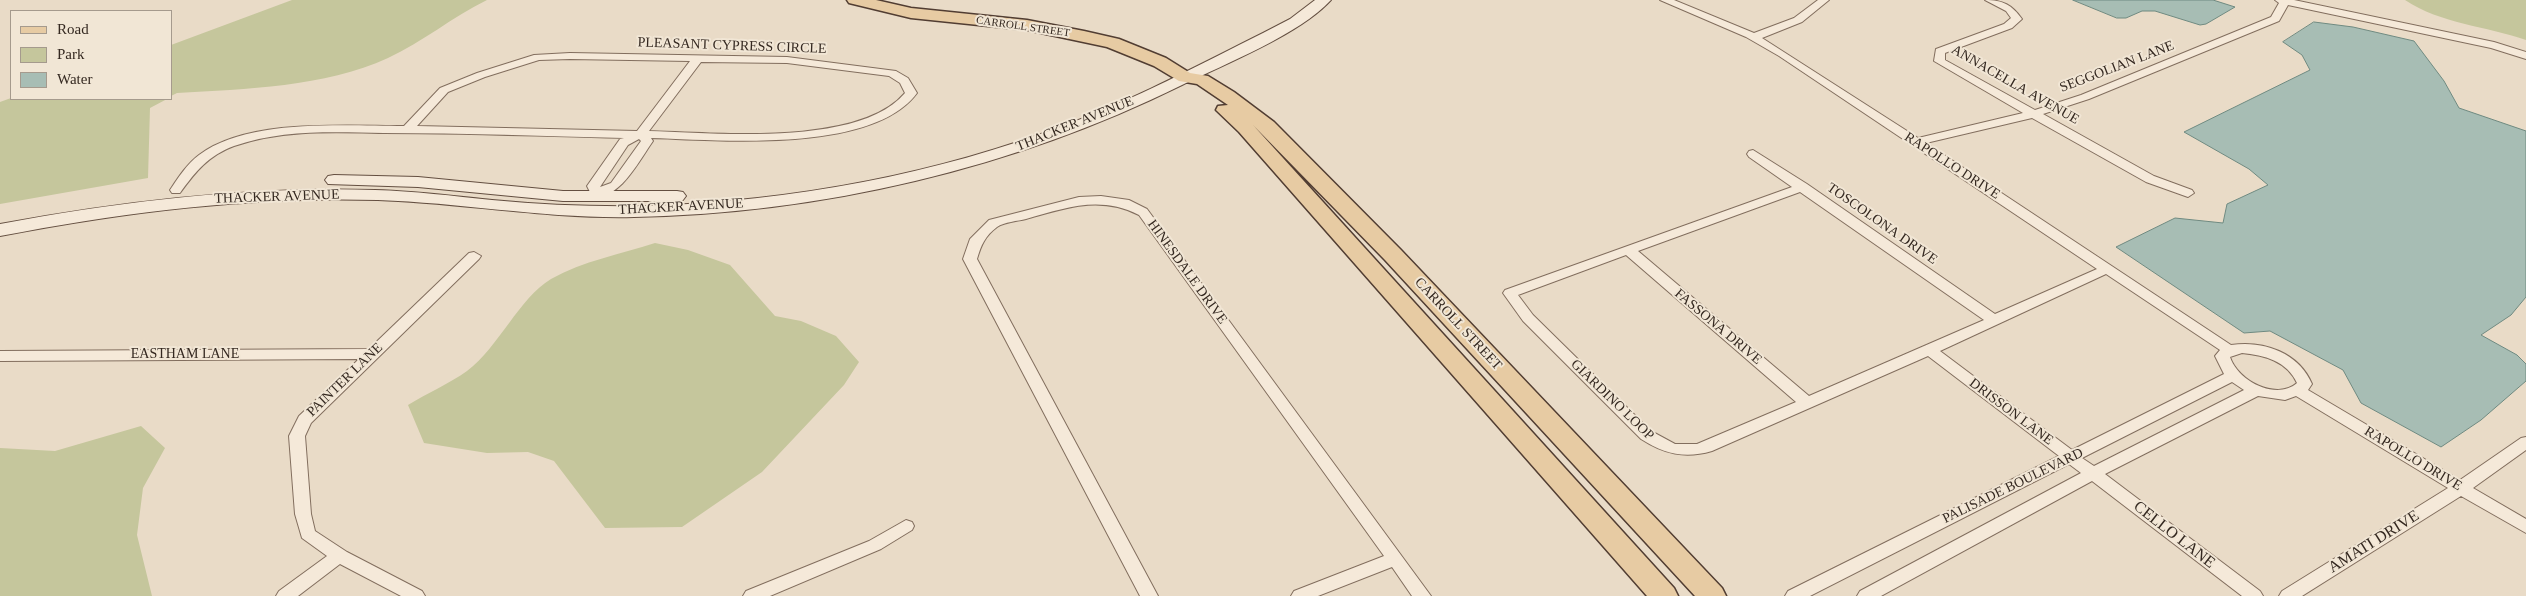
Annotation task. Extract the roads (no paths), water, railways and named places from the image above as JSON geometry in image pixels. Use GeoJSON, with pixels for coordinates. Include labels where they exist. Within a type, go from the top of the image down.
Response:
{"type":"FeatureCollection","features":[{"type":"Feature","properties":{"kind":"main road","name":"CARROLL STREET"},"geometry":{"type":"LineString","coordinates":[[854,0],[911,13],[1027,25],[1113,43],[1160,62],[1178,73],[1202,80],[1228,96],[1267,126],[1393,254],[1712,596]]}},
{"type":"Feature","properties":{"kind":"main road","name":"CARROLL STREET"},"geometry":{"type":"LineString","coordinates":[[1178,73],[1188,86],[1231,115],[1272,157],[1664,596]]}},
{"type":"Feature","properties":{"kind":"main road"},"geometry":{"type":"LineString","coordinates":[[1272,157],[1286,163],[1365,248],[1393,254]]}},
{"type":"Feature","properties":{"kind":"street","name":"THACKER AVENUE"},"geometry":{"type":"LineString","coordinates":[[0,218],[87,202],[176,190],[289,181],[376,180],[591,201],[648,211],[749,204],[848,190],[911,177],[987,157],[1044,138],[1108,113],[1308,0]]}},
{"type":"Feature","properties":{"kind":"street","name":"THACKER AVENUE"},"geometry":{"type":"LineString","coordinates":[[1178,73],[1295,22],[1324,0]]}},
{"type":"Feature","properties":{"kind":"street","name":"RAPOLLO DRIVE"},"geometry":{"type":"LineString","coordinates":[[1665,0],[1754,37],[1783,54],[2229,350]]}},
{"type":"Feature","properties":{"kind":"street"},"geometry":{"type":"LineString","coordinates":[[1754,37],[1798,20],[1824,0]]}},
{"type":"Feature","properties":{"kind":"street","name":"ANNACELLA AVENUE"},"geometry":{"type":"LineString","coordinates":[[1990,0],[2010,9],[2017,19],[2008,26],[1940,51],[1939,61],[2150,179],[2188,192]]}},
{"type":"Feature","properties":{"kind":"street"},"geometry":{"type":"LineString","coordinates":[[2283,1],[2476,41],[2526,56]]}},
{"type":"Feature","properties":{"kind":"street","name":"SEGGOLIAN LANE"},"geometry":{"type":"LineString","coordinates":[[1916,142],[2033,114],[2085,98],[2275,19],[2283,1]]}},
{"type":"Feature","properties":{"kind":"street","name":"PLEASANT CYPRESS CIRCLE"},"geometry":{"type":"LineString","coordinates":[[176,190],[206,156],[232,143],[260,134],[294,131],[407,129],[749,137],[820,131],[891,114],[907,100],[911,93],[909,85],[892,73],[816,62],[698,58],[538,57],[481,75],[444,90],[407,129]]}},
{"type":"Feature","properties":{"kind":"street"},"geometry":{"type":"LineString","coordinates":[[591,201],[594,186],[624,142],[641,134],[698,58]]}},
{"type":"Feature","properties":{"kind":"street"},"geometry":{"type":"LineString","coordinates":[[591,201],[614,186],[626,171],[647,141],[641,134]]}},
{"type":"Feature","properties":{"kind":"street","name":"TOSCOLONA DRIVE"},"geometry":{"type":"LineString","coordinates":[[1753,154],[1994,320]]}},
{"type":"Feature","properties":{"kind":"street","name":"GIARDINO LOOP"},"geometry":{"type":"LineString","coordinates":[[1803,187],[1510,293],[1528,318],[1646,435],[1659,444],[1688,452],[1706,447],[1929,350],[2106,268]]}},
{"type":"Feature","properties":{"kind":"street","name":"THACKER AVENUE"},"geometry":{"type":"LineString","coordinates":[[0,230],[139,207],[295,194],[591,201]]}},
{"type":"Feature","properties":{"kind":"street","name":"HINESDALE DRIVE"},"geometry":{"type":"LineString","coordinates":[[1149,596],[970,259],[976,238],[994,223],[1079,201],[1102,200],[1125,203],[1143,212],[1422,596]]}},
{"type":"Feature","properties":{"kind":"street","name":"FASSONA DRIVE"},"geometry":{"type":"LineString","coordinates":[[1628,250],[1807,403]]}},
{"type":"Feature","properties":{"kind":"street","name":"PAINTER LANE"},"geometry":{"type":"LineString","coordinates":[[416,596],[339,556],[308,534],[304,514],[297,436],[304,420],[474,256]]}},
{"type":"Feature","properties":{"kind":"street"},"geometry":{"type":"LineString","coordinates":[[2242,348],[2276,355],[2292,364],[2302,374],[2305,384],[2300,392],[2281,395],[2256,390],[2232,376],[2223,366],[2222,356],[2229,350],[2242,348]]}},
{"type":"Feature","properties":{"kind":"street","name":"DRISSON LANE"},"geometry":{"type":"LineString","coordinates":[[1929,350],[2094,473]]}},
{"type":"Feature","properties":{"kind":"street","name":"EASTHAM LANE"},"geometry":{"type":"LineString","coordinates":[[0,356],[371,354]]}},
{"type":"Feature","properties":{"kind":"street","name":"PALISADE BOULEVARD"},"geometry":{"type":"LineString","coordinates":[[1794,596],[2232,376]]}},
{"type":"Feature","properties":{"kind":"street","name":"PALISADE BOULEVARD"},"geometry":{"type":"LineString","coordinates":[[1866,596],[2094,473],[2256,390]]}},
{"type":"Feature","properties":{"kind":"street","name":"RAPOLLO DRIVE"},"geometry":{"type":"LineString","coordinates":[[2300,392],[2526,528]]}},
{"type":"Feature","properties":{"kind":"street","name":"AMATI DRIVE"},"geometry":{"type":"LineString","coordinates":[[2288,596],[2461,488],[2526,442]]}},
{"type":"Feature","properties":{"kind":"street","name":"CELLO LANE"},"geometry":{"type":"LineString","coordinates":[[2094,473],[2254,596]]}},
{"type":"Feature","properties":{"kind":"street"},"geometry":{"type":"LineString","coordinates":[[752,596],[875,545],[906,526]]}},
{"type":"Feature","properties":{"kind":"street"},"geometry":{"type":"LineString","coordinates":[[286,596],[339,556]]}},
{"type":"Feature","properties":{"kind":"street"},"geometry":{"type":"LineString","coordinates":[[1300,596],[1395,559]]}},
{"type":"Feature","properties":{"kind":"water"},"geometry":{"type":"Polygon","coordinates":[[[2073,0],[2213,0],[2235,7],[2206,24],[2200,25],[2155,11],[2142,11],[2126,18],[2117,18],[2073,0]]]}},
{"type":"Feature","properties":{"kind":"water"},"geometry":{"type":"Polygon","coordinates":[[[2314,22],[2353,27],[2414,41],[2444,81],[2459,108],[2526,131],[2526,297],[2511,315],[2481,335],[2517,355],[2526,364],[2526,381],[2481,420],[2441,447],[2361,403],[2343,370],[2270,331],[2244,333],[2116,247],[2175,218],[2223,223],[2227,204],[2268,185],[2249,169],[2184,132],[2310,70],[2302,55],[2283,42],[2314,22]]]}}]}
